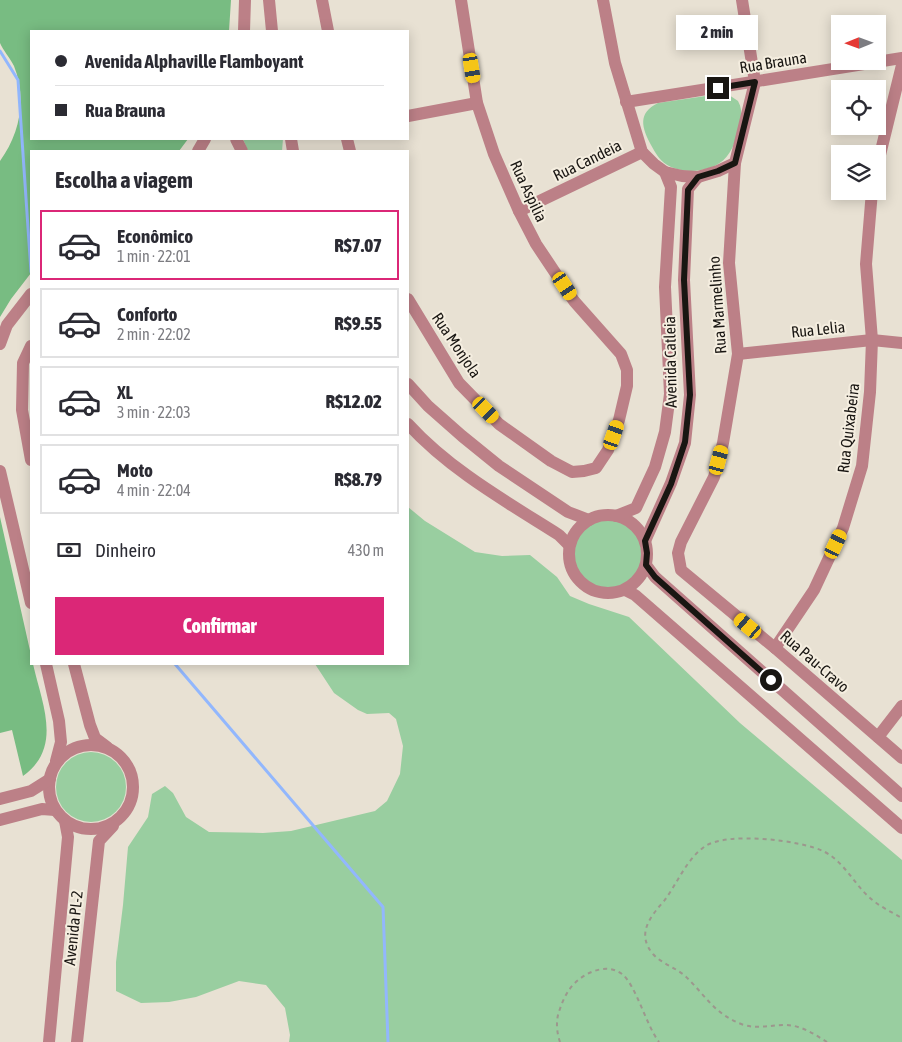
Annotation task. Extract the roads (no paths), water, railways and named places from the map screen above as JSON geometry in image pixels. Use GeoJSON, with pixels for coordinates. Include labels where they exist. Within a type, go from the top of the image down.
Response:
{"type":"FeatureCollection","features":[{"type":"Feature","properties":{"kind":"street"},"geometry":{"type":"LineString","coordinates":[[244,0],[244,30]]}},
{"type":"Feature","properties":{"kind":"street"},"geometry":{"type":"LineString","coordinates":[[269,0],[272,30]]}},
{"type":"Feature","properties":{"kind":"street"},"geometry":{"type":"LineString","coordinates":[[322,0],[328,30]]}},
{"type":"Feature","properties":{"kind":"street","name":"Rua Aspilia"},"geometry":{"type":"LineString","coordinates":[[461,0],[477,103],[494,154],[519,211],[536,244],[574,301],[620,354],[627,370]]}},
{"type":"Feature","properties":{"kind":"street"},"geometry":{"type":"LineString","coordinates":[[603,0],[615,63],[642,152],[665,172],[682,176],[698,177],[735,163]]}},
{"type":"Feature","properties":{"kind":"street","name":"Rua Marmelinho"},"geometry":{"type":"LineString","coordinates":[[682,570],[678,553],[681,542],[714,477],[721,451],[738,354],[729,263],[735,163],[755,82],[742,0]]}},
{"type":"Feature","properties":{"kind":"street","name":"Rua Brauna"},"geometry":{"type":"LineString","coordinates":[[626,102],[902,58]]}},
{"type":"Feature","properties":{"kind":"street"},"geometry":{"type":"LineString","coordinates":[[882,145],[902,65]]}},
{"type":"Feature","properties":{"kind":"street"},"geometry":{"type":"LineString","coordinates":[[409,116],[477,103]]}},
{"type":"Feature","properties":{"kind":"street","name":"Rua Candeia"},"geometry":{"type":"LineString","coordinates":[[519,211],[642,152]]}},
{"type":"Feature","properties":{"kind":"street","name":"Avenida Catleia"},"geometry":{"type":"LineString","coordinates":[[616,516],[636,508],[655,468],[665,432],[670,394],[665,287],[671,187],[665,172]]}},
{"type":"Feature","properties":{"kind":"street","name":"Avenida Catleia"},"geometry":{"type":"LineString","coordinates":[[645,541],[671,484],[685,442],[690,395],[684,280],[688,190],[698,177]]}},
{"type":"Feature","properties":{"kind":"street","name":"Rua Quixabeira"},"geometry":{"type":"LineString","coordinates":[[775,648],[814,590],[843,528],[862,466],[870,392],[872,340],[866,264],[871,200]]}},
{"type":"Feature","properties":{"kind":"street"},"geometry":{"type":"LineString","coordinates":[[0,344],[7,325],[30,295]]}},
{"type":"Feature","properties":{"kind":"street","name":"Rua Monjola"},"geometry":{"type":"LineString","coordinates":[[409,301],[459,383],[499,424],[551,461],[572,472],[584,472],[596,468],[608,450],[619,420],[626,386],[627,370]]}},
{"type":"Feature","properties":{"kind":"street","name":"Rua Lelia"},"geometry":{"type":"LineString","coordinates":[[738,354],[872,340],[902,344]]}},
{"type":"Feature","properties":{"kind":"street"},"geometry":{"type":"LineString","coordinates":[[30,348],[23,363],[22,410],[30,454]]}},
{"type":"Feature","properties":{"kind":"street"},"geometry":{"type":"LineString","coordinates":[[409,385],[428,406],[499,466],[568,512],[589,520]]}},
{"type":"Feature","properties":{"kind":"street"},"geometry":{"type":"LineString","coordinates":[[409,425],[446,460],[559,536],[569,545]]}},
{"type":"Feature","properties":{"kind":"street"},"geometry":{"type":"LineString","coordinates":[[0,471],[30,599]]}},
{"type":"Feature","properties":{"kind":"street"},"geometry":{"type":"LineString","coordinates":[[606,515],[616,516],[628,520],[638,529],[645,541],[646,565],[638,580],[625,590],[613,594],[600,594],[588,589],[578,581],[568,558],[569,545],[576,531],[589,520],[606,515]]}},
{"type":"Feature","properties":{"kind":"street"},"geometry":{"type":"LineString","coordinates":[[646,565],[655,577],[902,796]]}},
{"type":"Feature","properties":{"kind":"street","name":"Rua Pau-Cravo"},"geometry":{"type":"LineString","coordinates":[[682,570],[902,758]]}},
{"type":"Feature","properties":{"kind":"street"},"geometry":{"type":"LineString","coordinates":[[625,590],[635,595],[902,828]]}},
{"type":"Feature","properties":{"kind":"street"},"geometry":{"type":"LineString","coordinates":[[46,665],[59,721],[61,742],[50,779],[49,790],[51,800],[55,810],[65,821],[76,828],[89,830],[103,829],[115,823],[125,814],[131,803],[134,790],[132,776],[127,764],[118,754],[95,738],[74,665]]}},
{"type":"Feature","properties":{"kind":"street"},"geometry":{"type":"LineString","coordinates":[[878,737],[902,706]]}},
{"type":"Feature","properties":{"kind":"street"},"geometry":{"type":"LineString","coordinates":[[55,765],[65,754],[78,747],[92,744],[106,747]]}},
{"type":"Feature","properties":{"kind":"street"},"geometry":{"type":"LineString","coordinates":[[0,799],[31,791],[50,779]]}},
{"type":"Feature","properties":{"kind":"street"},"geometry":{"type":"LineString","coordinates":[[0,820],[42,810],[55,810]]}},
{"type":"Feature","properties":{"kind":"street","name":"Avenida PL-2"},"geometry":{"type":"LineString","coordinates":[[49,1042],[68,837],[65,821]]}},
{"type":"Feature","properties":{"kind":"street","name":"Avenida PL-2"},"geometry":{"type":"LineString","coordinates":[[77,1042],[99,841],[115,823]]}},
{"type":"Feature","properties":{"kind":"waterway"},"geometry":{"type":"LineString","coordinates":[[0,51],[18,80],[30,257]]}},
{"type":"Feature","properties":{"kind":"waterway"},"geometry":{"type":"LineString","coordinates":[[176,665],[383,907],[388,1042]]}}]}
